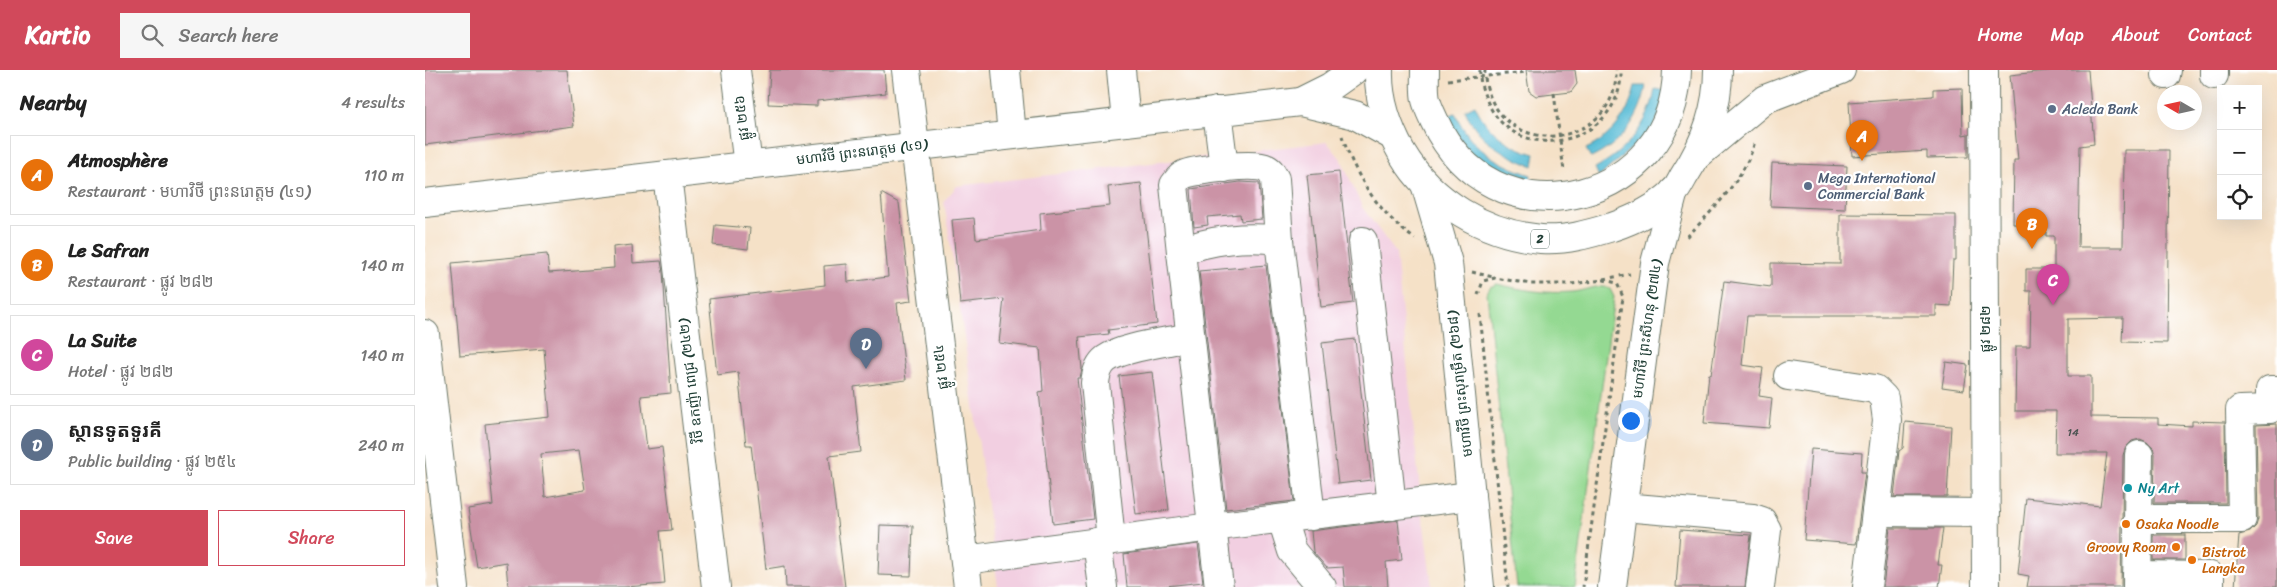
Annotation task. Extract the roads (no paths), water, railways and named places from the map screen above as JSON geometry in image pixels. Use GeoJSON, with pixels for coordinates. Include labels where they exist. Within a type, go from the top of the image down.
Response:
{"type":"FeatureCollection","features":[{"type":"Feature","properties":{"kind":"main road","name":"ផ្លូវ ២៥៦"},"geometry":{"type":"LineString","coordinates":[[736,70],[748,166]]}},
{"type":"Feature","properties":{"kind":"main road","name":"ផ្លូវ ២៥៤"},"geometry":{"type":"LineString","coordinates":[[906,70],[968,587]]}},
{"type":"Feature","properties":{"kind":"main road"},"geometry":{"type":"LineString","coordinates":[[1006,70],[1012,135]]}},
{"type":"Feature","properties":{"kind":"main road"},"geometry":{"type":"LineString","coordinates":[[1121,70],[1126,122]]}},
{"type":"Feature","properties":{"kind":"main road","name":"មហាវិថី ព្រះនរោត្តម (៤១)"},"geometry":{"type":"LineString","coordinates":[[1300,102],[1330,87],[1354,70]]}},
{"type":"Feature","properties":{"kind":"main road","name":"2"},"geometry":{"type":"LineString","coordinates":[[1379,70],[1383,104],[1393,136],[1425,184],[1463,214],[1501,232],[1542,240],[1584,236],[1624,223],[1645,212],[1674,192],[1697,155],[1709,126],[1716,100],[1718,70]]}},
{"type":"Feature","properties":{"kind":"main road"},"geometry":{"type":"LineString","coordinates":[[1425,76],[1426,99],[1433,119],[1448,146],[1469,168],[1495,185],[1523,195],[1554,198],[1584,194],[1613,182],[1637,164],[1657,140],[1670,112],[1677,82],[1677,70]]}},
{"type":"Feature","properties":{"kind":"main road","name":"2"},"geometry":{"type":"LineString","coordinates":[[1697,155],[1765,100],[1841,70]]}},
{"type":"Feature","properties":{"kind":"main road","name":"ផ្លូវ ២៨២"},"geometry":{"type":"LineString","coordinates":[[1984,70],[1985,587]]}},
{"type":"Feature","properties":{"kind":"main road","name":"មហាវិថី ព្រះនរោត្តម (៤១)"},"geometry":{"type":"LineString","coordinates":[[425,203],[1300,102],[1355,115],[1393,136]]}},
{"type":"Feature","properties":{"kind":"main road"},"geometry":{"type":"LineString","coordinates":[[1217,111],[1224,168]]}},
{"type":"Feature","properties":{"kind":"main road"},"geometry":{"type":"LineString","coordinates":[[1219,587],[1189,337],[1181,252],[1173,198],[1174,185],[1185,174],[1255,164],[1265,167],[1272,172],[1275,179],[1279,240],[1311,516]]}},
{"type":"Feature","properties":{"kind":"main road","name":"វិថី ឧកញ៉ា ពេជ្រ (២៤២)"},"geometry":{"type":"LineString","coordinates":[[667,175],[716,587]]}},
{"type":"Feature","properties":{"kind":"main road","name":"មហាវិថី ព្រះសុរាម្រឹត (២៦៨)"},"geometry":{"type":"LineString","coordinates":[[1425,184],[1448,263],[1480,587]]}},
{"type":"Feature","properties":{"kind":"main road","name":"មហាវិថី ព្រះសីហនុ (២៧៤)"},"geometry":{"type":"LineString","coordinates":[[1612,587],[1655,263],[1674,192]]}},
{"type":"Feature","properties":{"kind":"main road"},"geometry":{"type":"LineString","coordinates":[[1181,252],[1198,244],[1253,237],[1279,240]]}},
{"type":"Feature","properties":{"kind":"main road"},"geometry":{"type":"LineString","coordinates":[[1363,241],[1392,506]]}},
{"type":"Feature","properties":{"kind":"main road"},"geometry":{"type":"LineString","coordinates":[[425,334],[454,587]]}},
{"type":"Feature","properties":{"kind":"main road"},"geometry":{"type":"LineString","coordinates":[[1103,587],[1104,541],[1095,384],[1097,370],[1105,360],[1121,352],[1189,337]]}},
{"type":"Feature","properties":{"kind":"main road"},"geometry":{"type":"LineString","coordinates":[[1788,376],[1875,389],[1882,394],[1887,409],[1887,420],[1867,587]]}},
{"type":"Feature","properties":{"kind":"main road"},"geometry":{"type":"LineString","coordinates":[[2139,518],[2242,519],[2240,410],[2269,410],[2270,390],[2277,390]]}},
{"type":"Feature","properties":{"kind":"main road"},"geometry":{"type":"LineString","coordinates":[[2139,455],[2137,581],[2210,576],[2210,587]]}},
{"type":"Feature","properties":{"kind":"main road"},"geometry":{"type":"LineString","coordinates":[[965,560],[1211,527],[1471,496]]}},
{"type":"Feature","properties":{"kind":"main road"},"geometry":{"type":"LineString","coordinates":[[1623,507],[1753,518],[1762,522],[1767,530],[1760,587]]}},
{"type":"Feature","properties":{"kind":"main road"},"geometry":{"type":"LineString","coordinates":[[1876,512],[1986,513]]}},
{"type":"Feature","properties":{"kind":"main road"},"geometry":{"type":"LineString","coordinates":[[1282,519],[1292,551],[1322,587]]}},
{"type":"Feature","properties":{"kind":"water"},"geometry":{"type":"Polygon","coordinates":[[[1635,86],[1646,86],[1634,120],[1620,138],[1591,158],[1586,149],[1612,131],[1629,106],[1635,86]]]}},
{"type":"Feature","properties":{"kind":"water"},"geometry":{"type":"Polygon","coordinates":[[[1655,89],[1667,91],[1654,128],[1599,177],[1595,168],[1626,145],[1642,125],[1648,114],[1655,89]]]}},
{"type":"Feature","properties":{"kind":"water"},"geometry":{"type":"Polygon","coordinates":[[[1475,105],[1485,123],[1499,137],[1516,147],[1535,154],[1533,166],[1512,157],[1484,138],[1465,110],[1475,105]]]}},
{"type":"Feature","properties":{"kind":"water"},"geometry":{"type":"Polygon","coordinates":[[[1455,113],[1461,126],[1486,153],[1496,160],[1531,175],[1529,185],[1516,182],[1473,157],[1445,118],[1455,113]]]}},
{"type":"Feature","properties":{"kind":"place","name":"Acleda Bank"},"geometry":{"type":"Point","coordinates":[2052,109]}},
{"type":"Feature","properties":{"kind":"place","name":"Atmosphère"},"geometry":{"type":"Point","coordinates":[1862,161]}},
{"type":"Feature","properties":{"kind":"place","name":"Mega International Commercial Bank"},"geometry":{"type":"Point","coordinates":[1808,186]}},
{"type":"Feature","properties":{"kind":"place","name":"Le Safran"},"geometry":{"type":"Point","coordinates":[2032,249]}},
{"type":"Feature","properties":{"kind":"place","name":"La Suite"},"geometry":{"type":"Point","coordinates":[2053,305]}},
{"type":"Feature","properties":{"kind":"place","name":"ស្ថានទូតទួរគី"},"geometry":{"type":"Point","coordinates":[866,369]}},
{"type":"Feature","properties":{"kind":"place","name":"Ny Art"},"geometry":{"type":"Point","coordinates":[2128,488]}},
{"type":"Feature","properties":{"kind":"place","name":"Osaka Noodle"},"geometry":{"type":"Point","coordinates":[2126,524]}},
{"type":"Feature","properties":{"kind":"place","name":"Groovy Room"},"geometry":{"type":"Point","coordinates":[2176,547]}},
{"type":"Feature","properties":{"kind":"place","name":"Bistrot Langka"},"geometry":{"type":"Point","coordinates":[2192,560]}}]}
